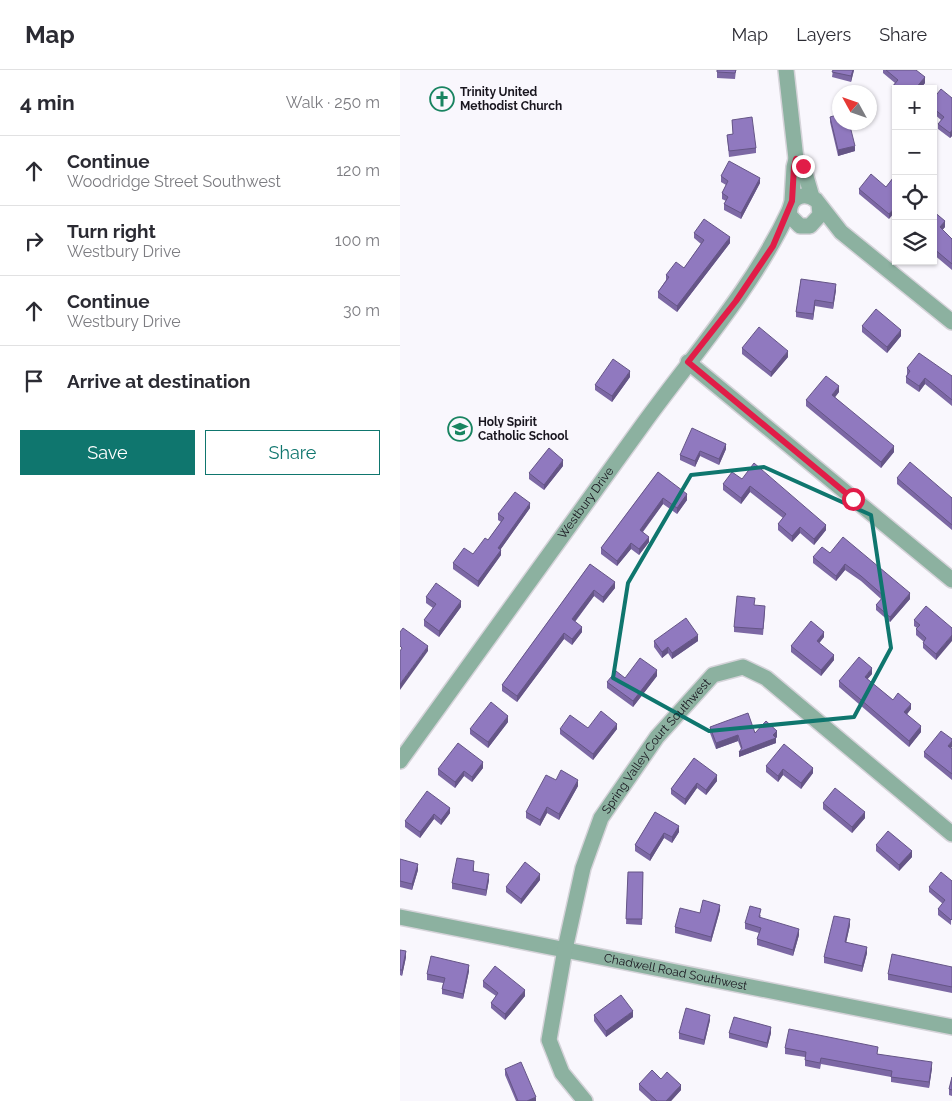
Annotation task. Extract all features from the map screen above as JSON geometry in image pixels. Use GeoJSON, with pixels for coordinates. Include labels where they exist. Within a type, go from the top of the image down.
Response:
{"type":"FeatureCollection","features":[{"type":"Feature","properties":{"kind":"street","name":"Westbury Drive"},"geometry":{"type":"LineString","coordinates":[[400,761],[688,362],[736,301],[773,246],[791,206],[796,159],[786,70]]}},
{"type":"Feature","properties":{"kind":"street","name":"Westbury Drive"},"geometry":{"type":"LineString","coordinates":[[796,159],[803,166],[816,200]]}},
{"type":"Feature","properties":{"kind":"street"},"geometry":{"type":"LineString","coordinates":[[841,232],[805,226],[792,220],[791,206],[801,195],[816,200],[841,232],[952,322]]}},
{"type":"Feature","properties":{"kind":"street"},"geometry":{"type":"LineString","coordinates":[[805,226],[820,215],[816,200]]}},
{"type":"Feature","properties":{"kind":"street","name":"Westbury Drive"},"geometry":{"type":"LineString","coordinates":[[773,246],[805,226]]}},
{"type":"Feature","properties":{"kind":"street"},"geometry":{"type":"LineString","coordinates":[[688,362],[952,580]]}},
{"type":"Feature","properties":{"kind":"street","name":"Spring Valley Court Southwest"},"geometry":{"type":"LineString","coordinates":[[585,1101],[562,1072],[549,1040],[582,868],[601,818],[657,737],[713,675],[743,667],[766,678],[952,834]]}},
{"type":"Feature","properties":{"kind":"street","name":"Chadwell Road Southwest"},"geometry":{"type":"LineString","coordinates":[[400,917],[952,1027]]}},
{"type":"Feature","properties":{"kind":"highlighted area"},"geometry":{"type":"Polygon","coordinates":[[[764,467],[871,515],[891,648],[854,717],[709,731],[613,678],[628,583],[691,475],[764,467]]]}},
{"type":"Feature","properties":{"kind":"building"},"geometry":{"type":"Polygon","coordinates":[[[717,70],[736,70],[735,73],[717,72],[717,70]]]}},
{"type":"Feature","properties":{"kind":"building"},"geometry":{"type":"Polygon","coordinates":[[[833,70],[853,70],[851,76],[832,72],[833,70]]]}},
{"type":"Feature","properties":{"kind":"building"},"geometry":{"type":"Polygon","coordinates":[[[886,70],[916,70],[925,77],[918,85],[894,85],[898,80],[886,70]]]}},
{"type":"Feature","properties":{"kind":"building"},"geometry":{"type":"Polygon","coordinates":[[[941,89],[952,98],[952,130],[950,133],[938,124],[944,117],[937,111],[937,94],[941,89]]]}},
{"type":"Feature","properties":{"kind":"building"},"geometry":{"type":"Polygon","coordinates":[[[752,117],[756,148],[729,151],[727,135],[733,134],[732,120],[752,117]]]}},
{"type":"Feature","properties":{"kind":"building"},"geometry":{"type":"Polygon","coordinates":[[[833,130],[851,130],[855,146],[838,150],[833,130]]]}},
{"type":"Feature","properties":{"kind":"building"},"geometry":{"type":"Polygon","coordinates":[[[729,161],[760,178],[741,213],[724,204],[728,197],[722,193],[728,181],[721,176],[729,161]]]}},
{"type":"Feature","properties":{"kind":"building"},"geometry":{"type":"Polygon","coordinates":[[[871,174],[886,187],[892,179],[892,211],[889,214],[859,189],[871,174]]]}},
{"type":"Feature","properties":{"kind":"building"},"geometry":{"type":"Polygon","coordinates":[[[937,214],[945,221],[940,227],[952,239],[952,264],[937,251],[937,214]]]}},
{"type":"Feature","properties":{"kind":"building"},"geometry":{"type":"Polygon","coordinates":[[[704,219],[730,237],[677,306],[658,292],[669,277],[666,275],[676,262],[684,268],[704,240],[694,233],[704,219]]]}},
{"type":"Feature","properties":{"kind":"building"},"geometry":{"type":"Polygon","coordinates":[[[801,279],[836,284],[833,303],[815,300],[813,314],[796,312],[801,279]]]}},
{"type":"Feature","properties":{"kind":"building"},"geometry":{"type":"Polygon","coordinates":[[[876,309],[901,330],[887,347],[862,326],[876,309]]]}},
{"type":"Feature","properties":{"kind":"building"},"geometry":{"type":"Polygon","coordinates":[[[759,327],[788,351],[771,372],[742,348],[759,327]]]}},
{"type":"Feature","properties":{"kind":"building"},"geometry":{"type":"Polygon","coordinates":[[[919,353],[952,376],[952,400],[925,378],[919,386],[906,377],[910,371],[907,368],[919,353]]]}},
{"type":"Feature","properties":{"kind":"building"},"geometry":{"type":"Polygon","coordinates":[[[613,359],[630,371],[612,396],[595,385],[613,359]]]}},
{"type":"Feature","properties":{"kind":"building"},"geometry":{"type":"Polygon","coordinates":[[[826,376],[839,386],[832,395],[894,446],[881,462],[806,400],[826,376]]]}},
{"type":"Feature","properties":{"kind":"building"},"geometry":{"type":"Polygon","coordinates":[[[692,428],[726,444],[719,459],[700,451],[695,461],[680,455],[692,428]]]}},
{"type":"Feature","properties":{"kind":"building"},"geometry":{"type":"Polygon","coordinates":[[[549,448],[563,460],[544,485],[529,473],[549,448]]]}},
{"type":"Feature","properties":{"kind":"building"},"geometry":{"type":"Polygon","coordinates":[[[910,462],[952,498],[952,525],[897,478],[910,462]]]}},
{"type":"Feature","properties":{"kind":"building"},"geometry":{"type":"Polygon","coordinates":[[[754,463],[826,525],[814,539],[800,527],[792,536],[778,524],[786,514],[750,486],[741,498],[723,484],[732,472],[742,479],[754,463]]]}},
{"type":"Feature","properties":{"kind":"building"},"geometry":{"type":"Polygon","coordinates":[[[658,472],[687,494],[677,508],[663,498],[640,530],[649,537],[639,549],[631,543],[617,561],[601,548],[658,472]]]}},
{"type":"Feature","properties":{"kind":"building"},"geometry":{"type":"Polygon","coordinates":[[[515,492],[530,503],[498,548],[501,550],[478,581],[453,563],[464,548],[473,554],[485,538],[488,540],[504,518],[498,514],[515,492]]]}},
{"type":"Feature","properties":{"kind":"building"},"geometry":{"type":"Polygon","coordinates":[[[843,537],[910,593],[890,617],[876,605],[884,596],[861,576],[845,564],[836,576],[813,557],[822,547],[830,553],[843,537]]]}},
{"type":"Feature","properties":{"kind":"building"},"geometry":{"type":"Polygon","coordinates":[[[590,564],[615,582],[603,597],[594,590],[572,619],[582,627],[572,639],[564,633],[517,696],[502,685],[590,564]]]}},
{"type":"Feature","properties":{"kind":"building"},"geometry":{"type":"Polygon","coordinates":[[[436,583],[461,601],[439,631],[424,620],[436,604],[426,597],[436,583]]]}},
{"type":"Feature","properties":{"kind":"building"},"geometry":{"type":"Polygon","coordinates":[[[737,596],[755,598],[754,605],[765,606],[763,629],[734,627],[737,596]]]}},
{"type":"Feature","properties":{"kind":"building"},"geometry":{"type":"Polygon","coordinates":[[[926,606],[952,628],[952,635],[936,654],[923,643],[926,638],[916,629],[920,625],[914,620],[926,606]]]}},
{"type":"Feature","properties":{"kind":"building"},"geometry":{"type":"Polygon","coordinates":[[[686,618],[698,635],[672,653],[668,647],[662,652],[654,641],[686,618]]]}},
{"type":"Feature","properties":{"kind":"building"},"geometry":{"type":"Polygon","coordinates":[[[811,621],[824,632],[817,641],[834,655],[821,670],[791,646],[811,621]]]}},
{"type":"Feature","properties":{"kind":"building"},"geometry":{"type":"Polygon","coordinates":[[[403,628],[428,646],[400,684],[400,651],[402,648],[400,646],[400,632],[403,628]]]}},
{"type":"Feature","properties":{"kind":"building"},"geometry":{"type":"Polygon","coordinates":[[[859,657],[872,668],[865,677],[893,700],[898,693],[911,704],[904,712],[921,726],[909,741],[839,681],[859,657]]]}},
{"type":"Feature","properties":{"kind":"building"},"geometry":{"type":"Polygon","coordinates":[[[640,658],[657,670],[633,701],[607,682],[616,671],[625,678],[640,658]]]}},
{"type":"Feature","properties":{"kind":"building"},"geometry":{"type":"Polygon","coordinates":[[[491,702],[508,716],[488,742],[470,729],[491,702]]]}},
{"type":"Feature","properties":{"kind":"building"},"geometry":{"type":"Polygon","coordinates":[[[601,711],[617,724],[593,754],[560,729],[570,715],[588,728],[601,711]]]}},
{"type":"Feature","properties":{"kind":"building"},"geometry":{"type":"Polygon","coordinates":[[[748,713],[755,733],[766,721],[777,731],[773,735],[776,738],[739,752],[742,748],[738,735],[716,743],[710,727],[748,713]]]}},
{"type":"Feature","properties":{"kind":"building"},"geometry":{"type":"Polygon","coordinates":[[[941,731],[952,739],[948,746],[952,749],[952,774],[924,752],[941,731]]]}},
{"type":"Feature","properties":{"kind":"building"},"geometry":{"type":"Polygon","coordinates":[[[458,743],[483,762],[472,777],[464,771],[455,782],[438,769],[458,743]]]}},
{"type":"Feature","properties":{"kind":"building"},"geometry":{"type":"Polygon","coordinates":[[[784,744],[813,768],[801,783],[783,769],[778,776],[766,766],[784,744]]]}},
{"type":"Feature","properties":{"kind":"building"},"geometry":{"type":"Polygon","coordinates":[[[694,758],[717,775],[706,790],[697,783],[685,799],[671,789],[694,758]]]}},
{"type":"Feature","properties":{"kind":"building"},"geometry":{"type":"Polygon","coordinates":[[[561,770],[578,780],[559,814],[547,807],[540,820],[526,812],[546,775],[556,780],[561,770]]]}},
{"type":"Feature","properties":{"kind":"building"},"geometry":{"type":"Polygon","coordinates":[[[835,788],[865,812],[852,827],[823,803],[835,788]]]}},
{"type":"Feature","properties":{"kind":"building"},"geometry":{"type":"Polygon","coordinates":[[[427,791],[450,808],[441,820],[434,814],[420,832],[405,821],[427,791]]]}},
{"type":"Feature","properties":{"kind":"building"},"geometry":{"type":"Polygon","coordinates":[[[655,812],[679,826],[672,837],[664,833],[650,855],[635,845],[655,812]]]}},
{"type":"Feature","properties":{"kind":"building"},"geometry":{"type":"Polygon","coordinates":[[[888,831],[912,851],[899,865],[876,845],[888,831]]]}},
{"type":"Feature","properties":{"kind":"building"},"geometry":{"type":"Polygon","coordinates":[[[457,858],[474,861],[473,871],[489,874],[486,890],[452,883],[457,858]]]}},
{"type":"Feature","properties":{"kind":"building"},"geometry":{"type":"Polygon","coordinates":[[[400,859],[418,864],[412,884],[400,881],[400,859]]]}},
{"type":"Feature","properties":{"kind":"building"},"geometry":{"type":"Polygon","coordinates":[[[525,862],[540,874],[521,899],[506,887],[525,862]]]}},
{"type":"Feature","properties":{"kind":"building"},"geometry":{"type":"Polygon","coordinates":[[[628,872],[643,872],[642,919],[626,919],[628,872]]]}},
{"type":"Feature","properties":{"kind":"building"},"geometry":{"type":"Polygon","coordinates":[[[941,872],[952,881],[951,920],[938,909],[945,900],[929,887],[941,872]]]}},
{"type":"Feature","properties":{"kind":"building"},"geometry":{"type":"Polygon","coordinates":[[[703,900],[720,905],[711,937],[675,927],[680,908],[700,913],[703,900]]]}},
{"type":"Feature","properties":{"kind":"building"},"geometry":{"type":"Polygon","coordinates":[[[750,906],[761,909],[759,917],[799,929],[793,950],[757,939],[761,928],[745,923],[750,906]]]}},
{"type":"Feature","properties":{"kind":"building"},"geometry":{"type":"Polygon","coordinates":[[[834,916],[850,919],[845,942],[867,947],[862,966],[824,957],[834,916]]]}},
{"type":"Feature","properties":{"kind":"building"},"geometry":{"type":"Polygon","coordinates":[[[400,950],[406,951],[402,970],[400,970],[400,950]]]}},
{"type":"Feature","properties":{"kind":"building"},"geometry":{"type":"Polygon","coordinates":[[[892,954],[952,967],[952,987],[888,974],[892,954]]]}},
{"type":"Feature","properties":{"kind":"building"},"geometry":{"type":"Polygon","coordinates":[[[431,956],[469,965],[463,994],[442,989],[445,978],[427,974],[431,956]]]}},
{"type":"Feature","properties":{"kind":"building"},"geometry":{"type":"Polygon","coordinates":[[[495,966],[525,990],[505,1014],[491,1003],[498,993],[483,981],[495,966]]]}},
{"type":"Feature","properties":{"kind":"building"},"geometry":{"type":"Polygon","coordinates":[[[621,995],[633,1011],[606,1031],[594,1015],[621,995]]]}},
{"type":"Feature","properties":{"kind":"building"},"geometry":{"type":"Polygon","coordinates":[[[686,1008],[710,1015],[704,1040],[679,1033],[686,1008]]]}},
{"type":"Feature","properties":{"kind":"building"},"geometry":{"type":"Polygon","coordinates":[[[734,1017],[771,1027],[767,1043],[729,1033],[734,1017]]]}},
{"type":"Feature","properties":{"kind":"building"},"geometry":{"type":"Polygon","coordinates":[[[789,1029],[878,1047],[877,1054],[932,1062],[929,1082],[891,1077],[892,1071],[821,1058],[820,1063],[805,1060],[806,1052],[785,1048],[789,1029]]]}},
{"type":"Feature","properties":{"kind":"building"},"geometry":{"type":"Polygon","coordinates":[[[521,1062],[536,1097],[527,1101],[518,1101],[505,1069],[521,1062]]]}},
{"type":"Feature","properties":{"kind":"building"},"geometry":{"type":"Polygon","coordinates":[[[652,1070],[661,1079],[667,1072],[681,1085],[666,1101],[657,1101],[639,1084],[652,1070]]]}},
{"type":"Feature","properties":{"kind":"building"},"geometry":{"type":"Polygon","coordinates":[[[952,1077],[952,1090],[949,1089],[952,1077]]]}},
{"type":"Feature","properties":{"kind":"place","name":"Trinity United Methodist Church"},"geometry":{"type":"Point","coordinates":[442,99]}},
{"type":"Feature","properties":{"kind":"place","name":"Holy Spirit Catholic School"},"geometry":{"type":"Point","coordinates":[460,429]}},
{"type":"Feature","properties":{"kind":"route"},"geometry":{"type":"LineString","coordinates":[[803,166],[796,159],[792,201],[789,211],[776,234],[773,246],[736,301],[688,362],[853,499]]}}]}
